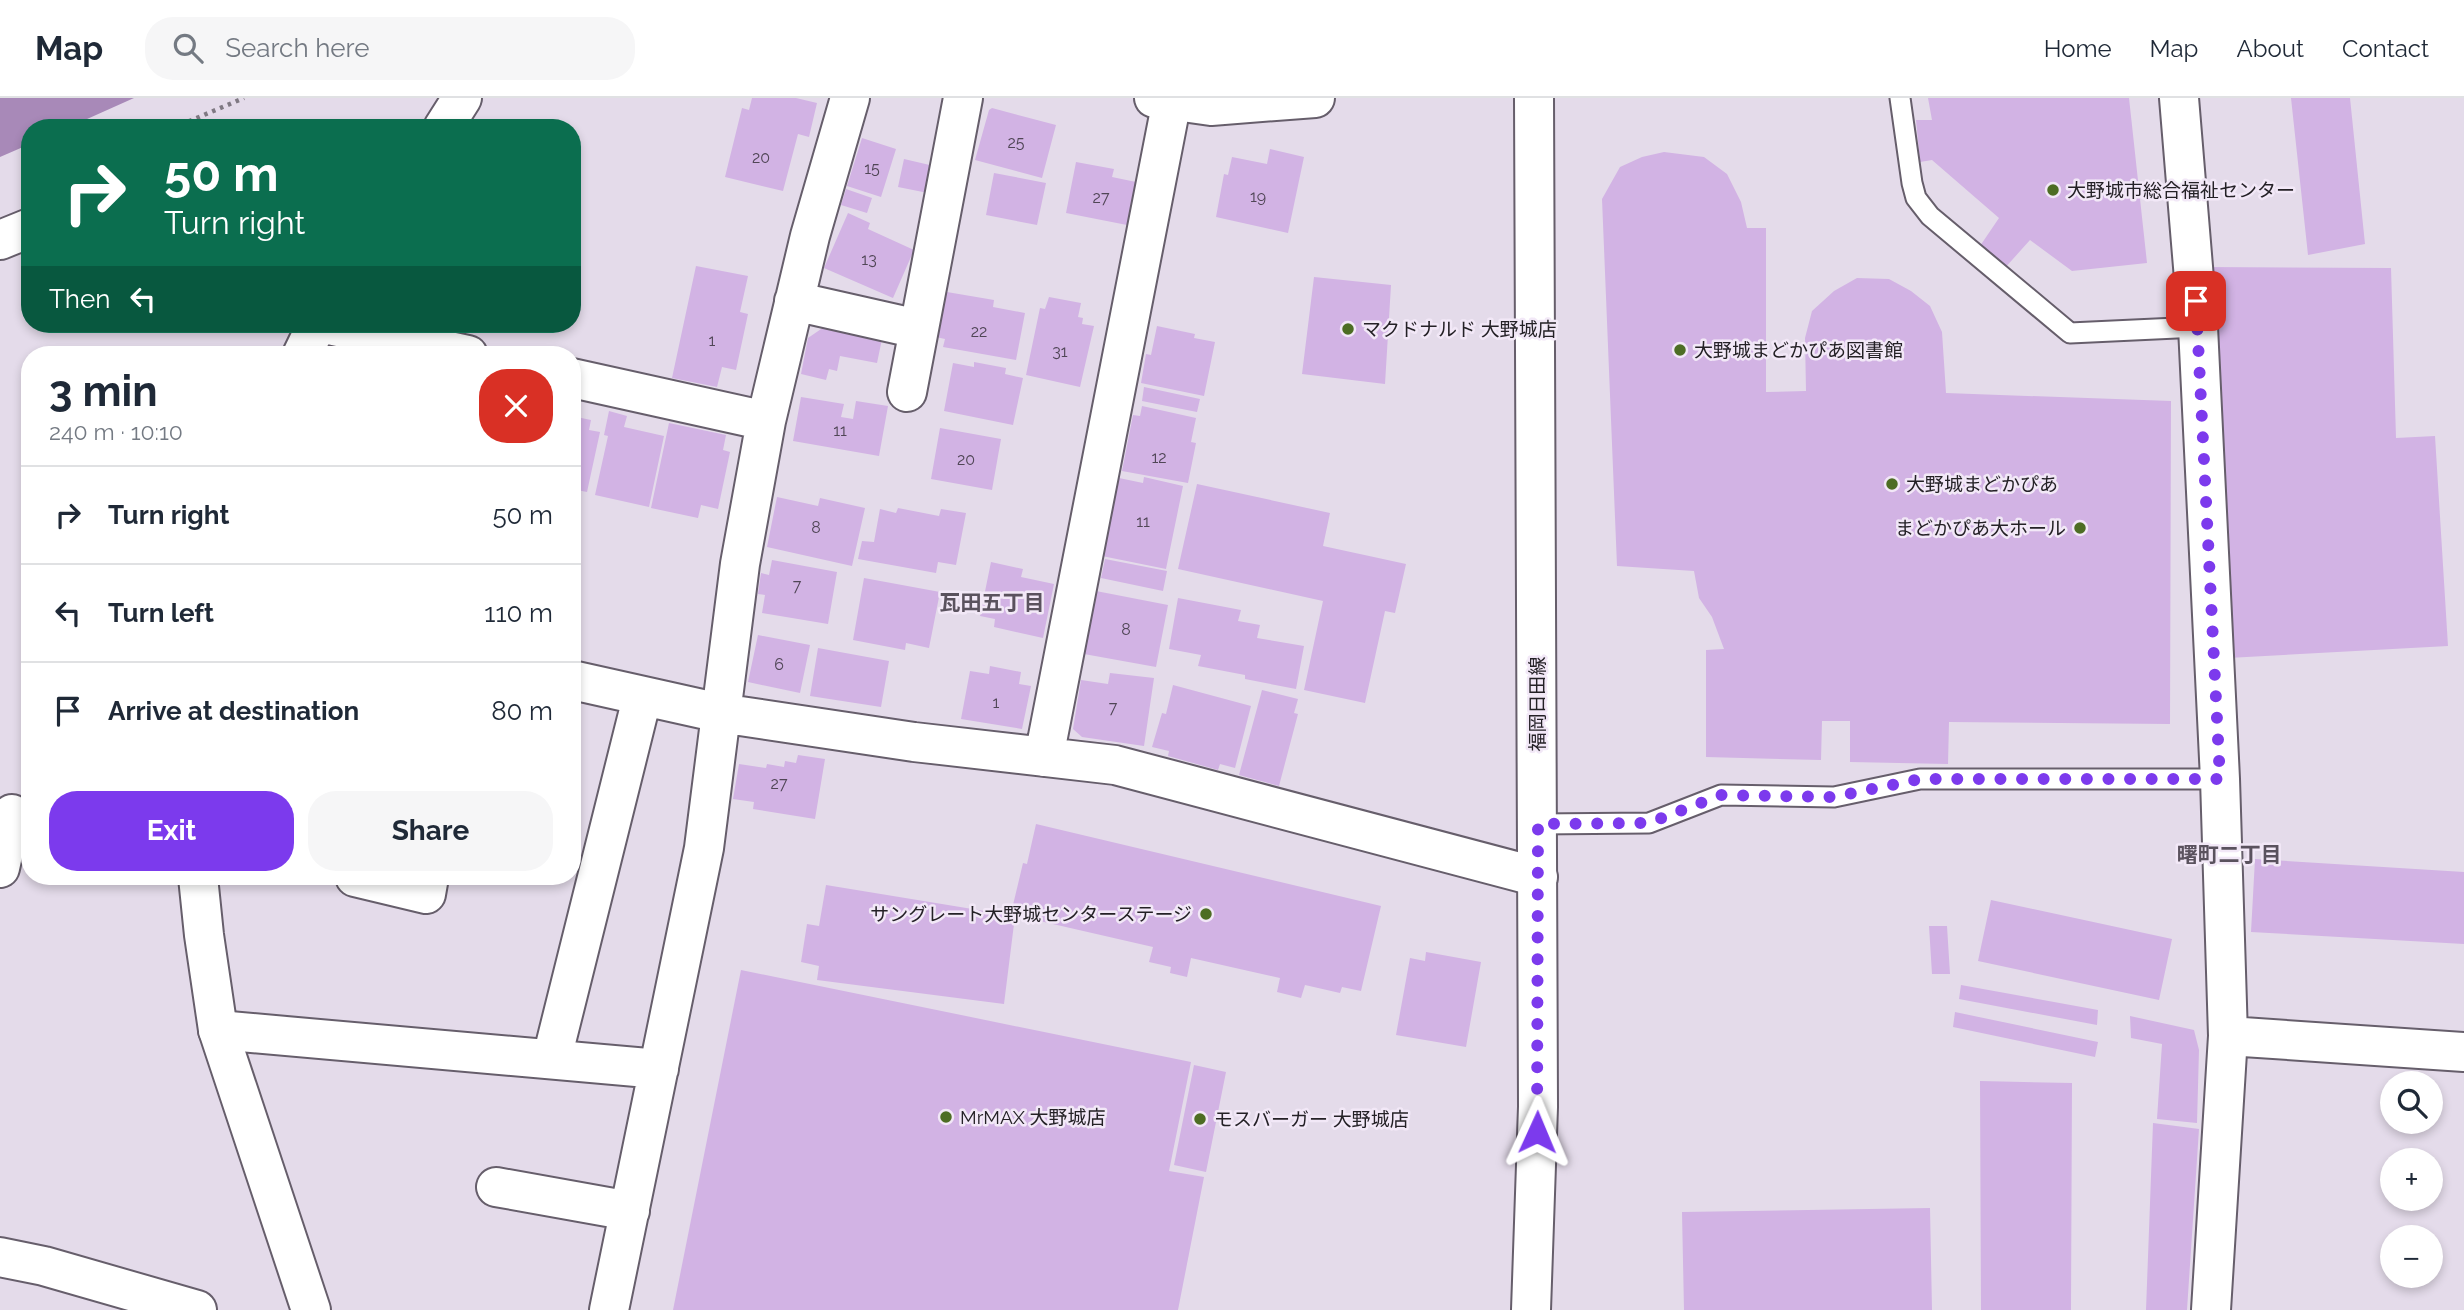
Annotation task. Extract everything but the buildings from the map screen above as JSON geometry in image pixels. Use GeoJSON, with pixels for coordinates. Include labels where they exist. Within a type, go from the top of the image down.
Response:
{"type":"FeatureCollection","features":[{"type":"Feature","properties":{"kind":"street"},"geometry":{"type":"LineString","coordinates":[[449,119],[462,98]]}},
{"type":"Feature","properties":{"kind":"street"},"geometry":{"type":"LineString","coordinates":[[609,1310],[704,848],[740,564],[766,421],[794,301],[850,98]]}},
{"type":"Feature","properties":{"kind":"street"},"geometry":{"type":"LineString","coordinates":[[907,392],[963,98]]}},
{"type":"Feature","properties":{"kind":"street"},"geometry":{"type":"LineString","coordinates":[[1044,757],[1163,99],[1212,102],[1315,98]]}},
{"type":"Feature","properties":{"kind":"street","name":"福岡日田線"},"geometry":{"type":"LineString","coordinates":[[1531,1310],[1538,1107],[1534,98]]}},
{"type":"Feature","properties":{"kind":"street"},"geometry":{"type":"LineString","coordinates":[[2179,98],[2198,327],[2220,779],[2228,1036],[2211,1310]]}},
{"type":"Feature","properties":{"kind":"street"},"geometry":{"type":"LineString","coordinates":[[0,240],[21,232]]}},
{"type":"Feature","properties":{"kind":"street"},"geometry":{"type":"LineString","coordinates":[[794,301],[918,328]]}},
{"type":"Feature","properties":{"kind":"street"},"geometry":{"type":"LineString","coordinates":[[366,333],[426,346]]}},
{"type":"Feature","properties":{"kind":"street"},"geometry":{"type":"LineString","coordinates":[[581,380],[766,421]]}},
{"type":"Feature","properties":{"kind":"street"},"geometry":{"type":"LineString","coordinates":[[581,682],[642,698],[720,713],[914,742],[1115,765],[1538,877]]}},
{"type":"Feature","properties":{"kind":"street"},"geometry":{"type":"LineString","coordinates":[[552,1058],[642,698]]}},
{"type":"Feature","properties":{"kind":"street"},"geometry":{"type":"LineString","coordinates":[[0,868],[14,814]]}},
{"type":"Feature","properties":{"kind":"street"},"geometry":{"type":"LineString","coordinates":[[199,885],[218,1030],[311,1310]]}},
{"type":"Feature","properties":{"kind":"street"},"geometry":{"type":"LineString","coordinates":[[388,885],[426,894],[428,885]]}},
{"type":"Feature","properties":{"kind":"street"},"geometry":{"type":"LineString","coordinates":[[218,1030],[659,1069]]}},
{"type":"Feature","properties":{"kind":"street"},"geometry":{"type":"LineString","coordinates":[[2228,1036],[2464,1052]]}},
{"type":"Feature","properties":{"kind":"street"},"geometry":{"type":"LineString","coordinates":[[496,1187],[630,1211]]}},
{"type":"Feature","properties":{"kind":"street"},"geometry":{"type":"LineString","coordinates":[[0,1257],[44,1266],[197,1310]]}},
{"type":"Feature","properties":{"kind":"lane"},"geometry":{"type":"LineString","coordinates":[[1900,98],[1916,198],[1930,216],[2070,333],[2198,327]]}},
{"type":"Feature","properties":{"kind":"lane"},"geometry":{"type":"LineString","coordinates":[[1538,824],[1649,823],[1721,795],[1834,797],[1920,779],[2220,779]]}},
{"type":"Feature","properties":{"kind":"path"},"geometry":{"type":"LineString","coordinates":[[194,119],[244,98]]}},
{"type":"Feature","properties":{"kind":"shaded area"},"geometry":{"type":"Polygon","coordinates":[[[0,98],[134,98],[87,119],[21,119],[21,148],[0,157],[0,98]]]}},
{"type":"Feature","properties":{"kind":"place","name":"大野城市総合福祉センター"},"geometry":{"type":"Point","coordinates":[2053,190]}},
{"type":"Feature","properties":{"kind":"place","name":"マクドナルド 大野城店"},"geometry":{"type":"Point","coordinates":[1348,329]}},
{"type":"Feature","properties":{"kind":"place","name":"大野城まどかぴあ図書館"},"geometry":{"type":"Point","coordinates":[1680,350]}},
{"type":"Feature","properties":{"kind":"place","name":"大野城まどかぴあ"},"geometry":{"type":"Point","coordinates":[1892,484]}},
{"type":"Feature","properties":{"kind":"place","name":"まどかぴあ大ホール"},"geometry":{"type":"Point","coordinates":[2080,528]}},
{"type":"Feature","properties":{"kind":"place","name":"サングレート大野城センターステージ"},"geometry":{"type":"Point","coordinates":[1206,914]}},
{"type":"Feature","properties":{"kind":"place","name":"MrMAX 大野城店"},"geometry":{"type":"Point","coordinates":[946,1117]}},
{"type":"Feature","properties":{"kind":"place","name":"モスバーガー 大野城店"},"geometry":{"type":"Point","coordinates":[1200,1119]}},
{"type":"Feature","properties":{"kind":"district","name":"瓦田五丁目"},"geometry":{"type":"Point","coordinates":[992,602]}},
{"type":"Feature","properties":{"kind":"district","name":"曙町二丁目"},"geometry":{"type":"Point","coordinates":[2229,854]}},
{"type":"Feature","properties":{"kind":"route"},"geometry":{"type":"LineString","coordinates":[[1537,1132],[1538,824],[1649,823],[1721,795],[1834,797],[1920,779],[2220,779],[2196,301]]}}]}
